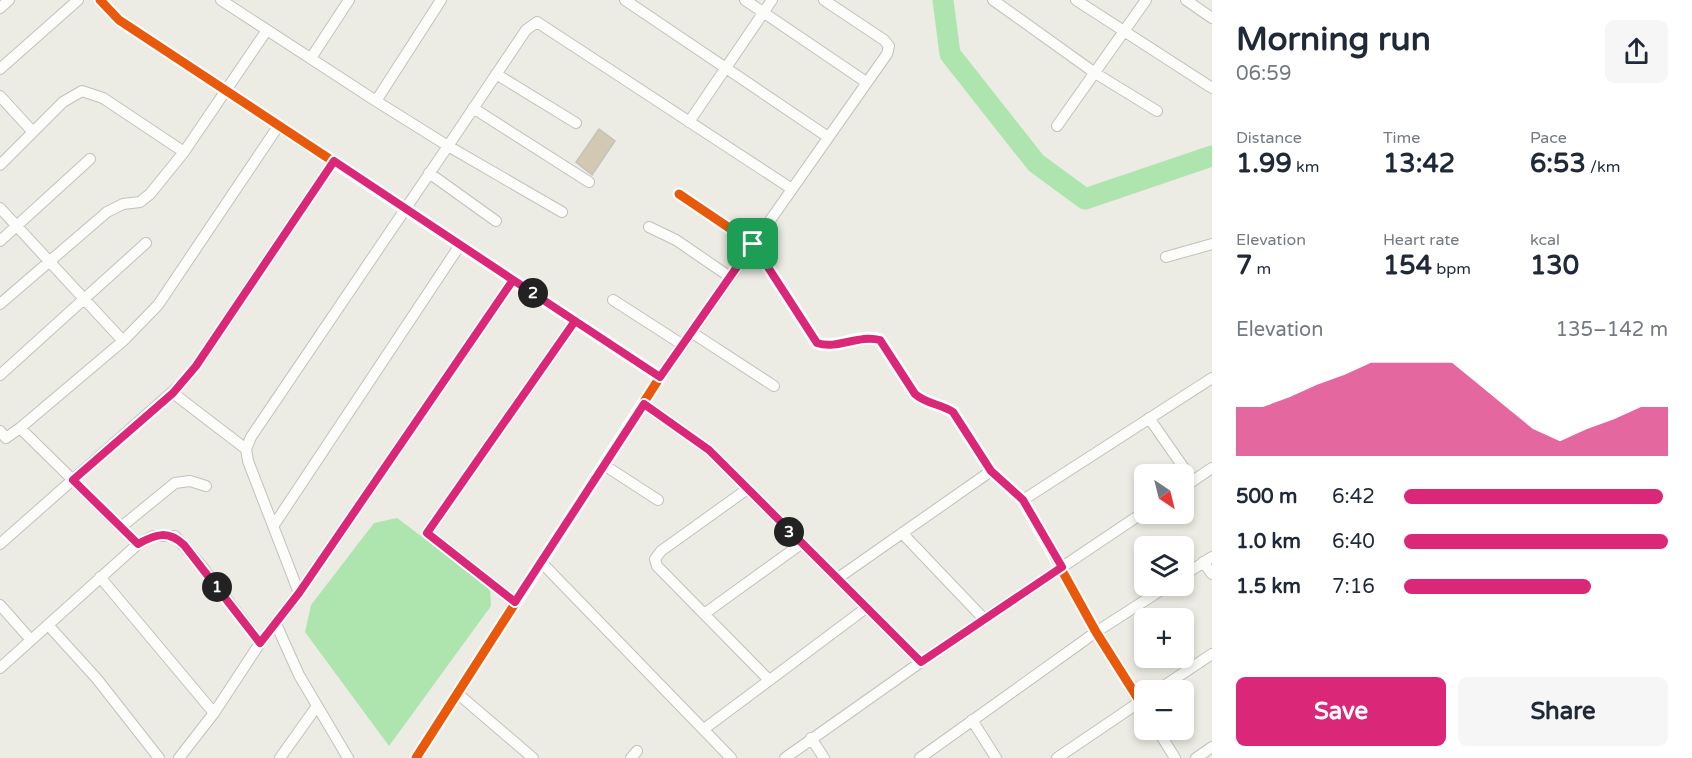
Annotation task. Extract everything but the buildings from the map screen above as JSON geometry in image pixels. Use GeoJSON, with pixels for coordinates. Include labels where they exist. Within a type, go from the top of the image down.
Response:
{"type":"FeatureCollection","features":[{"type":"Feature","properties":{"kind":"street"},"geometry":{"type":"LineString","coordinates":[[0,8],[9,0]]}},
{"type":"Feature","properties":{"kind":"street"},"geometry":{"type":"LineString","coordinates":[[0,69],[78,0]]}},
{"type":"Feature","properties":{"kind":"street"},"geometry":{"type":"LineString","coordinates":[[100,0],[119,20],[660,377]]}},
{"type":"Feature","properties":{"kind":"street"},"geometry":{"type":"LineString","coordinates":[[221,0],[448,146],[562,212]]}},
{"type":"Feature","properties":{"kind":"street"},"geometry":{"type":"LineString","coordinates":[[311,58],[349,0]]}},
{"type":"Feature","properties":{"kind":"street"},"geometry":{"type":"LineString","coordinates":[[376,101],[441,0]]}},
{"type":"Feature","properties":{"kind":"street"},"geometry":{"type":"LineString","coordinates":[[625,0],[828,137]]}},
{"type":"Feature","properties":{"kind":"street"},"geometry":{"type":"LineString","coordinates":[[745,0],[866,82]]}},
{"type":"Feature","properties":{"kind":"street"},"geometry":{"type":"LineString","coordinates":[[689,122],[772,0]]}},
{"type":"Feature","properties":{"kind":"street"},"geometry":{"type":"LineString","coordinates":[[416,758],[660,377],[887,54],[889,46],[884,40],[824,0]]}},
{"type":"Feature","properties":{"kind":"street"},"geometry":{"type":"LineString","coordinates":[[993,0],[1095,73],[1157,111]]}},
{"type":"Feature","properties":{"kind":"street"},"geometry":{"type":"LineString","coordinates":[[1076,0],[1212,88]]}},
{"type":"Feature","properties":{"kind":"street"},"geometry":{"type":"LineString","coordinates":[[1057,126],[1146,0]]}},
{"type":"Feature","properties":{"kind":"street"},"geometry":{"type":"LineString","coordinates":[[1186,0],[1212,18]]}},
{"type":"Feature","properties":{"kind":"street"},"geometry":{"type":"LineString","coordinates":[[299,593],[248,461],[246,449],[251,437],[526,30],[537,22],[792,189]]}},
{"type":"Feature","properties":{"kind":"street"},"geometry":{"type":"LineString","coordinates":[[0,304],[107,212],[123,204],[146,199],[184,152],[267,30]]}},
{"type":"Feature","properties":{"kind":"street"},"geometry":{"type":"LineString","coordinates":[[496,74],[576,123]]}},
{"type":"Feature","properties":{"kind":"street"},"geometry":{"type":"LineString","coordinates":[[0,165],[63,102],[82,91],[103,98],[184,152]]}},
{"type":"Feature","properties":{"kind":"street"},"geometry":{"type":"LineString","coordinates":[[0,96],[33,132]]}},
{"type":"Feature","properties":{"kind":"street"},"geometry":{"type":"LineString","coordinates":[[473,108],[589,182]]}},
{"type":"Feature","properties":{"kind":"street"},"geometry":{"type":"LineString","coordinates":[[2,437],[21,428],[123,341],[158,305],[279,125]]}},
{"type":"Feature","properties":{"kind":"street"},"geometry":{"type":"LineString","coordinates":[[0,241],[90,159]]}},
{"type":"Feature","properties":{"kind":"street"},"geometry":{"type":"LineString","coordinates":[[0,544],[173,393],[196,366],[334,161]]}},
{"type":"Feature","properties":{"kind":"street"},"geometry":{"type":"LineString","coordinates":[[429,173],[496,221]]}},
{"type":"Feature","properties":{"kind":"street"},"geometry":{"type":"LineString","coordinates":[[679,194],[753,244],[817,343],[826,346],[861,338],[880,340],[915,394],[922,400],[953,412],[991,471],[1023,500],[1062,567],[1096,633],[1134,690]]}},
{"type":"Feature","properties":{"kind":"street"},"geometry":{"type":"LineString","coordinates":[[0,208],[123,341]]}},
{"type":"Feature","properties":{"kind":"street"},"geometry":{"type":"LineString","coordinates":[[649,227],[676,240],[730,277]]}},
{"type":"Feature","properties":{"kind":"street"},"geometry":{"type":"LineString","coordinates":[[0,375],[146,243]]}},
{"type":"Feature","properties":{"kind":"street"},"geometry":{"type":"LineString","coordinates":[[1166,257],[1212,244]]}},
{"type":"Feature","properties":{"kind":"street"},"geometry":{"type":"LineString","coordinates":[[274,525],[460,245]]}},
{"type":"Feature","properties":{"kind":"street"},"geometry":{"type":"LineString","coordinates":[[179,758],[214,713],[260,643],[299,593],[513,280]]}},
{"type":"Feature","properties":{"kind":"street"},"geometry":{"type":"LineString","coordinates":[[613,300],[683,345]]}},
{"type":"Feature","properties":{"kind":"street"},"geometry":{"type":"LineString","coordinates":[[515,602],[427,533],[575,321]]}},
{"type":"Feature","properties":{"kind":"street"},"geometry":{"type":"LineString","coordinates":[[692,332],[774,387]]}},
{"type":"Feature","properties":{"kind":"street"},"geometry":{"type":"LineString","coordinates":[[1023,500],[1212,378]]}},
{"type":"Feature","properties":{"kind":"street"},"geometry":{"type":"LineString","coordinates":[[173,393],[246,449]]}},
{"type":"Feature","properties":{"kind":"street"},"geometry":{"type":"LineString","coordinates":[[644,404],[709,450],[746,490],[921,662]]}},
{"type":"Feature","properties":{"kind":"street"},"geometry":{"type":"LineString","coordinates":[[1149,418],[1176,464]]}},
{"type":"Feature","properties":{"kind":"street"},"geometry":{"type":"LineString","coordinates":[[21,428],[138,544]]}},
{"type":"Feature","properties":{"kind":"street"},"geometry":{"type":"LineString","coordinates":[[604,465],[658,500]]}},
{"type":"Feature","properties":{"kind":"street"},"geometry":{"type":"LineString","coordinates":[[1194,480],[1212,468]]}},
{"type":"Feature","properties":{"kind":"street"},"geometry":{"type":"LineString","coordinates":[[838,578],[991,471]]}},
{"type":"Feature","properties":{"kind":"street"},"geometry":{"type":"LineString","coordinates":[[121,527],[175,483],[190,481],[206,486]]}},
{"type":"Feature","properties":{"kind":"street"},"geometry":{"type":"LineString","coordinates":[[746,490],[661,551],[654,559],[657,567],[768,679]]}},
{"type":"Feature","properties":{"kind":"street"},"geometry":{"type":"LineString","coordinates":[[785,758],[921,662],[1134,519]]}},
{"type":"Feature","properties":{"kind":"street"},"geometry":{"type":"LineString","coordinates":[[902,533],[984,619]]}},
{"type":"Feature","properties":{"kind":"street"},"geometry":{"type":"LineString","coordinates":[[0,668],[138,544],[153,536],[175,536],[200,564],[260,643]]}},
{"type":"Feature","properties":{"kind":"street"},"geometry":{"type":"LineString","coordinates":[[704,614],[801,544]]}},
{"type":"Feature","properties":{"kind":"street"},"geometry":{"type":"LineString","coordinates":[[1194,569],[1208,560],[1212,574]]}},
{"type":"Feature","properties":{"kind":"street"},"geometry":{"type":"LineString","coordinates":[[541,562],[731,758]]}},
{"type":"Feature","properties":{"kind":"street"},"geometry":{"type":"LineString","coordinates":[[100,577],[214,713]]}},
{"type":"Feature","properties":{"kind":"street"},"geometry":{"type":"LineString","coordinates":[[920,758],[1096,633],[1152,596]]}},
{"type":"Feature","properties":{"kind":"street"},"geometry":{"type":"LineString","coordinates":[[0,605],[31,640]]}},
{"type":"Feature","properties":{"kind":"street"},"geometry":{"type":"LineString","coordinates":[[704,729],[866,608]]}},
{"type":"Feature","properties":{"kind":"street"},"geometry":{"type":"LineString","coordinates":[[276,624],[291,660],[348,758]]}},
{"type":"Feature","properties":{"kind":"street"},"geometry":{"type":"LineString","coordinates":[[49,626],[97,679],[159,758]]}},
{"type":"Feature","properties":{"kind":"street"},"geometry":{"type":"LineString","coordinates":[[1173,680],[1212,654]]}},
{"type":"Feature","properties":{"kind":"street"},"geometry":{"type":"LineString","coordinates":[[457,693],[520,754],[533,758]]}},
{"type":"Feature","properties":{"kind":"street"},"geometry":{"type":"LineString","coordinates":[[280,758],[317,706]]}},
{"type":"Feature","properties":{"kind":"street"},"geometry":{"type":"LineString","coordinates":[[1057,758],[1134,709]]}},
{"type":"Feature","properties":{"kind":"street"},"geometry":{"type":"LineString","coordinates":[[972,720],[996,758]]}},
{"type":"Feature","properties":{"kind":"street"},"geometry":{"type":"LineString","coordinates":[[811,738],[824,758]]}},
{"type":"Feature","properties":{"kind":"street"},"geometry":{"type":"LineString","coordinates":[[1163,740],[1174,758]]}},
{"type":"Feature","properties":{"kind":"street"},"geometry":{"type":"LineString","coordinates":[[1196,758],[1212,747]]}},
{"type":"Feature","properties":{"kind":"shaded area"},"geometry":{"type":"Polygon","coordinates":[[[397,518],[490,588],[491,606],[389,746],[305,632],[311,605],[374,523],[397,518]]]}},
{"type":"Feature","properties":{"kind":"waterway"},"geometry":{"type":"LineString","coordinates":[[943,0],[950,54],[1036,163],[1085,199],[1212,156]]}},
{"type":"Feature","properties":{"kind":"cycle path"},"geometry":{"type":"LineString","coordinates":[[100,0],[119,20],[660,377],[416,758]]}},
{"type":"Feature","properties":{"kind":"cycle path"},"geometry":{"type":"LineString","coordinates":[[679,194],[753,244],[817,343],[825,345],[864,338],[880,340],[915,394],[953,412],[991,471],[1023,500],[1096,632],[1134,692]]}},
{"type":"Feature","properties":{"kind":"route"},"geometry":{"type":"LineString","coordinates":[[753,244],[660,377],[575,321],[513,280],[299,593],[260,643],[200,564],[175,536],[164,534],[153,536],[138,544],[73,480],[173,393],[196,366],[334,161],[575,321],[427,533],[515,602],[644,404],[709,450],[746,490],[921,662],[1062,567],[1023,500],[991,471],[953,412],[922,400],[915,394],[880,340],[861,338],[826,346],[817,343],[753,244]]}}]}
